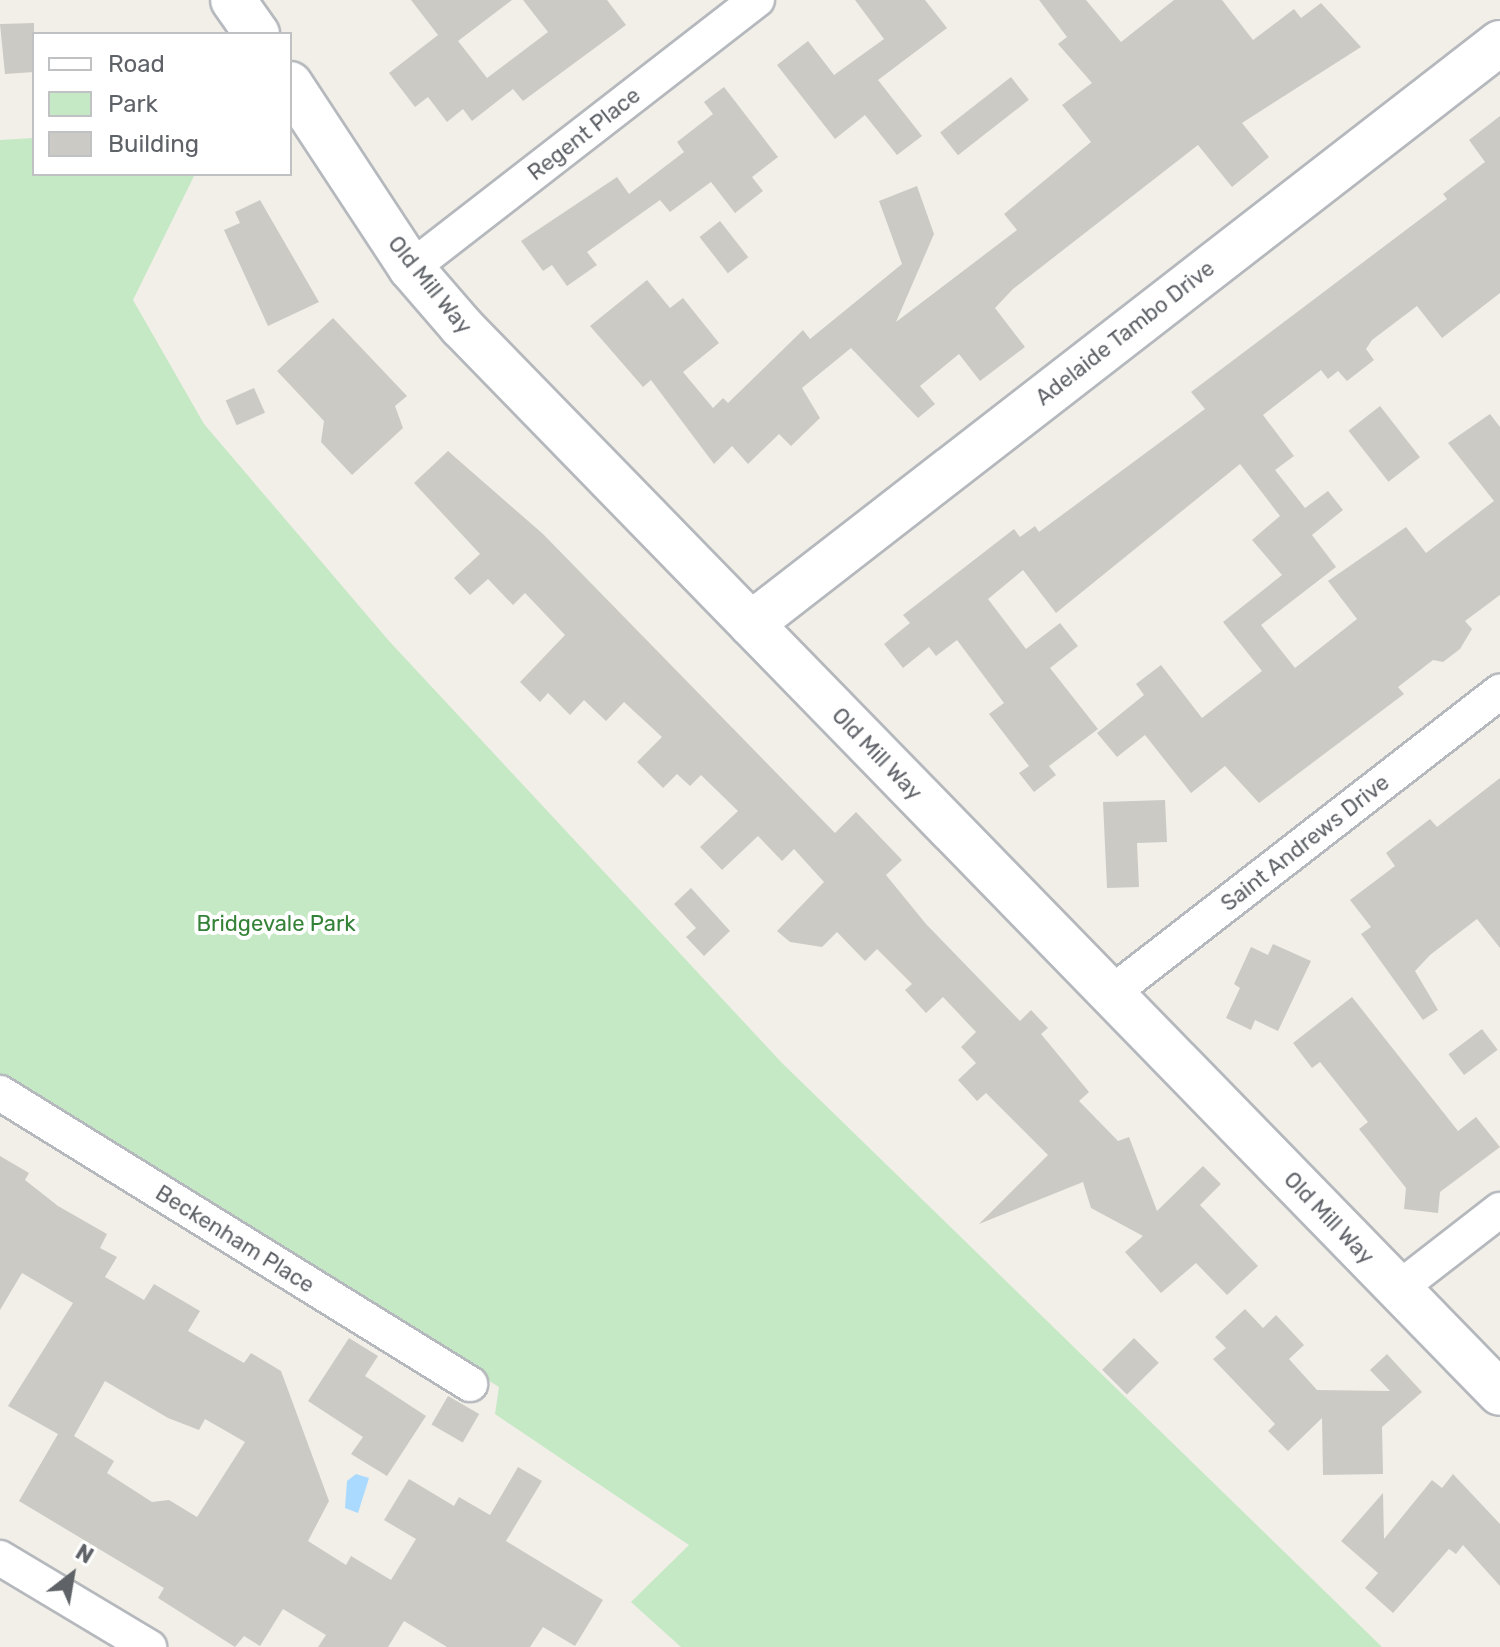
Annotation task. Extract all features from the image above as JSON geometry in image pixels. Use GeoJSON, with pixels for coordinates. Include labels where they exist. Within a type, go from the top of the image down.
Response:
{"type":"FeatureCollection","features":[{"type":"Feature","properties":{"kind":"street"},"geometry":{"type":"LineString","coordinates":[[233,0],[256,32]]}},
{"type":"Feature","properties":{"kind":"street","name":"Regent Place"},"geometry":{"type":"LineString","coordinates":[[411,268],[757,0]]}},
{"type":"Feature","properties":{"kind":"street","name":"Adelaide Tambo Drive"},"geometry":{"type":"LineString","coordinates":[[751,624],[1500,43]]}},
{"type":"Feature","properties":{"kind":"street","name":"Old Mill Way"},"geometry":{"type":"LineString","coordinates":[[292,87],[411,268],[1109,995],[1500,1393]]}},
{"type":"Feature","properties":{"kind":"street","name":"Saint Andrews Drive"},"geometry":{"type":"LineString","coordinates":[[1109,995],[1500,692]]}},
{"type":"Feature","properties":{"kind":"street","name":"Beckenham Place"},"geometry":{"type":"LineString","coordinates":[[0,1093],[470,1384]]}},
{"type":"Feature","properties":{"kind":"street"},"geometry":{"type":"LineString","coordinates":[[1398,1289],[1500,1210]]}},
{"type":"Feature","properties":{"kind":"street"},"geometry":{"type":"LineString","coordinates":[[0,1558],[149,1647]]}},
{"type":"Feature","properties":{"kind":"green space","name":"Bridgevale Park"},"geometry":{"type":"Polygon","coordinates":[[[32,138],[32,176],[194,176],[133,300],[204,424],[389,641],[782,1063],[1382,1647],[681,1647],[631,1602],[689,1545],[495,1414],[499,1387],[0,1077],[0,140],[32,138]]]}},
{"type":"Feature","properties":{"kind":"water"},"geometry":{"type":"Polygon","coordinates":[[[356,1474],[369,1478],[358,1513],[345,1508],[347,1481],[356,1474]]]}},
{"type":"Feature","properties":{"kind":"building"},"geometry":{"type":"Polygon","coordinates":[[[411,0],[512,0],[458,41],[487,78],[548,32],[523,0],[607,0],[626,25],[523,101],[513,89],[472,121],[463,109],[447,122],[428,97],[415,107],[389,73],[438,35],[411,0]]]}},
{"type":"Feature","properties":{"kind":"building"},"geometry":{"type":"Polygon","coordinates":[[[855,0],[925,0],[947,28],[878,80],[922,136],[897,155],[865,115],[835,139],[777,65],[808,41],[834,75],[884,39],[855,0]]]}},
{"type":"Feature","properties":{"kind":"building"},"geometry":{"type":"Polygon","coordinates":[[[1039,0],[1086,0],[1121,42],[1174,0],[1222,0],[1253,40],[1294,9],[1301,18],[1321,3],[1361,47],[1242,123],[1269,157],[1232,187],[1198,145],[1013,289],[995,308],[1025,347],[980,381],[959,354],[920,386],[935,404],[918,418],[851,348],[802,388],[820,418],[791,446],[779,434],[748,464],[732,446],[714,464],[651,380],[643,387],[590,326],[647,280],[670,308],[683,298],[719,343],[683,372],[713,408],[723,398],[728,403],[803,330],[810,339],[902,264],[879,201],[917,186],[934,234],[896,322],[1017,230],[1004,214],[1091,142],[1062,105],[1092,83],[1058,44],[1067,37],[1039,0]]]}},
{"type":"Feature","properties":{"kind":"building"},"geometry":{"type":"Polygon","coordinates":[[[34,23],[32,72],[5,74],[0,24],[34,23]]]}},
{"type":"Feature","properties":{"kind":"building"},"geometry":{"type":"Polygon","coordinates":[[[1011,77],[1029,100],[958,155],[940,132],[1011,77]]]}},
{"type":"Feature","properties":{"kind":"building"},"geometry":{"type":"Polygon","coordinates":[[[724,87],[778,157],[752,177],[763,191],[735,213],[711,182],[670,212],[660,200],[587,252],[597,265],[567,286],[552,265],[543,271],[521,241],[617,177],[629,194],[684,152],[677,142],[713,114],[704,102],[724,87]]]}},
{"type":"Feature","properties":{"kind":"building"},"geometry":{"type":"Polygon","coordinates":[[[1500,116],[1500,293],[1442,338],[1417,306],[1372,340],[1366,349],[1374,360],[1347,381],[1338,371],[1328,379],[1321,370],[1263,415],[1294,456],[1275,470],[1305,508],[1328,491],[1343,510],[1312,535],[1336,567],[1261,625],[1295,668],[1357,619],[1328,581],[1406,527],[1426,553],[1494,501],[1448,443],[1490,414],[1500,427],[1500,595],[1465,621],[1472,629],[1460,649],[1443,662],[1433,660],[1398,687],[1404,694],[1259,803],[1225,766],[1191,793],[1145,735],[1117,757],[1097,733],[1144,695],[1136,684],[1161,665],[1202,718],[1262,671],[1223,622],[1282,575],[1252,540],[1280,516],[1240,464],[1056,613],[1023,570],[988,599],[1026,649],[1060,623],[1078,646],[1050,668],[1098,729],[1049,766],[1056,775],[1034,792],[1019,773],[1029,766],[989,714],[1004,703],[957,640],[936,656],[929,647],[903,668],[884,644],[910,623],[903,615],[1014,529],[1020,537],[1035,526],[1039,532],[1205,409],[1191,392],[1447,199],[1443,194],[1485,162],[1469,140],[1500,116]]]}},
{"type":"Feature","properties":{"kind":"building"},"geometry":{"type":"Polygon","coordinates":[[[260,200],[319,302],[268,326],[224,230],[240,223],[235,212],[260,200]]]}},
{"type":"Feature","properties":{"kind":"building"},"geometry":{"type":"Polygon","coordinates":[[[720,221],[748,257],[728,273],[700,237],[720,221]]]}},
{"type":"Feature","properties":{"kind":"building"},"geometry":{"type":"Polygon","coordinates":[[[333,318],[407,396],[395,406],[403,428],[352,475],[321,442],[324,421],[277,371],[333,318]]]}},
{"type":"Feature","properties":{"kind":"building"},"geometry":{"type":"Polygon","coordinates":[[[254,388],[265,413],[237,425],[226,401],[254,388]]]}},
{"type":"Feature","properties":{"kind":"building"},"geometry":{"type":"Polygon","coordinates":[[[1380,406],[1420,457],[1388,482],[1348,431],[1380,406]]]}},
{"type":"Feature","properties":{"kind":"building"},"geometry":{"type":"Polygon","coordinates":[[[448,451],[543,534],[835,833],[856,812],[902,860],[886,875],[926,924],[1020,1021],[1031,1010],[1048,1028],[1041,1034],[1089,1092],[1079,1101],[1118,1141],[1129,1137],[1157,1211],[1203,1166],[1221,1184],[1200,1205],[1258,1266],[1227,1295],[1196,1263],[1161,1293],[1125,1252],[1143,1236],[1091,1208],[1083,1182],[979,1224],[1048,1155],[986,1093],[977,1101],[958,1080],[976,1063],[961,1047],[976,1032],[943,997],[926,1013],[905,990],[912,984],[877,949],[865,961],[837,932],[822,947],[790,942],[777,931],[824,882],[794,849],[782,861],[758,836],[722,870],[700,847],[738,811],[701,775],[690,786],[677,774],[663,788],[637,762],[662,737],[624,702],[606,721],[584,700],[570,715],[548,693],[540,702],[520,682],[565,635],[525,593],[513,605],[488,579],[470,595],[454,578],[480,554],[414,483],[448,451]]]}},
{"type":"Feature","properties":{"kind":"building"},"geometry":{"type":"Polygon","coordinates":[[[1500,778],[1500,948],[1477,919],[1430,955],[1415,971],[1438,1010],[1423,1020],[1361,934],[1371,927],[1350,900],[1395,866],[1386,853],[1430,819],[1437,827],[1500,778]]]}},
{"type":"Feature","properties":{"kind":"building"},"geometry":{"type":"Polygon","coordinates":[[[1165,800],[1167,842],[1137,843],[1139,887],[1107,888],[1103,802],[1165,800]]]}},
{"type":"Feature","properties":{"kind":"building"},"geometry":{"type":"Polygon","coordinates":[[[691,888],[730,931],[704,956],[686,937],[696,928],[674,904],[691,888]]]}},
{"type":"Feature","properties":{"kind":"building"},"geometry":{"type":"Polygon","coordinates":[[[1273,944],[1311,961],[1278,1031],[1255,1020],[1251,1030],[1226,1018],[1240,988],[1234,984],[1251,947],[1268,955],[1273,944]]]}},
{"type":"Feature","properties":{"kind":"building"},"geometry":{"type":"Polygon","coordinates":[[[1352,997],[1458,1131],[1476,1117],[1500,1147],[1440,1192],[1438,1213],[1404,1209],[1406,1188],[1359,1129],[1368,1122],[1320,1062],[1312,1068],[1293,1043],[1352,997]]]}},
{"type":"Feature","properties":{"kind":"building"},"geometry":{"type":"Polygon","coordinates":[[[1482,1029],[1498,1050],[1464,1075],[1448,1054],[1482,1029]]]}},
{"type":"Feature","properties":{"kind":"building"},"geometry":{"type":"Polygon","coordinates":[[[0,1156],[29,1173],[25,1180],[58,1206],[107,1234],[100,1248],[117,1257],[105,1277],[144,1300],[154,1284],[200,1311],[188,1331],[244,1363],[251,1353],[281,1371],[329,1501],[308,1541],[346,1565],[351,1556],[391,1580],[416,1539],[384,1520],[409,1479],[454,1506],[459,1497],[490,1515],[518,1467],[542,1481],[506,1541],[603,1600],[575,1646],[543,1627],[530,1647],[447,1647],[404,1621],[388,1647],[318,1647],[326,1635],[283,1609],[260,1646],[244,1636],[235,1647],[158,1598],[164,1588],[19,1501],[58,1434],[8,1406],[73,1303],[22,1273],[0,1310],[0,1156]],[[105,1381],[74,1436],[114,1461],[107,1473],[152,1502],[169,1500],[197,1517],[245,1442],[205,1419],[199,1430],[168,1418],[105,1381]]]}},
{"type":"Feature","properties":{"kind":"building"},"geometry":{"type":"Polygon","coordinates":[[[1245,1309],[1263,1328],[1276,1315],[1304,1345],[1289,1359],[1317,1390],[1390,1391],[1370,1370],[1387,1354],[1422,1392],[1382,1427],[1383,1474],[1323,1475],[1322,1418],[1288,1451],[1268,1431],[1275,1424],[1213,1359],[1226,1348],[1215,1337],[1245,1309]]]}},
{"type":"Feature","properties":{"kind":"building"},"geometry":{"type":"Polygon","coordinates":[[[349,1338],[378,1356],[365,1376],[426,1416],[387,1476],[351,1454],[363,1437],[308,1401],[349,1338]]]}},
{"type":"Feature","properties":{"kind":"building"},"geometry":{"type":"Polygon","coordinates":[[[1134,1338],[1159,1363],[1127,1395],[1102,1370],[1134,1338]]]}},
{"type":"Feature","properties":{"kind":"building"},"geometry":{"type":"Polygon","coordinates":[[[448,1396],[479,1414],[463,1443],[432,1425],[448,1396]]]}},
{"type":"Feature","properties":{"kind":"building"},"geometry":{"type":"Polygon","coordinates":[[[1453,1474],[1500,1524],[1500,1586],[1463,1545],[1456,1554],[1449,1549],[1393,1613],[1365,1588],[1378,1573],[1341,1541],[1383,1493],[1384,1539],[1432,1480],[1442,1488],[1453,1474]]]}}]}
